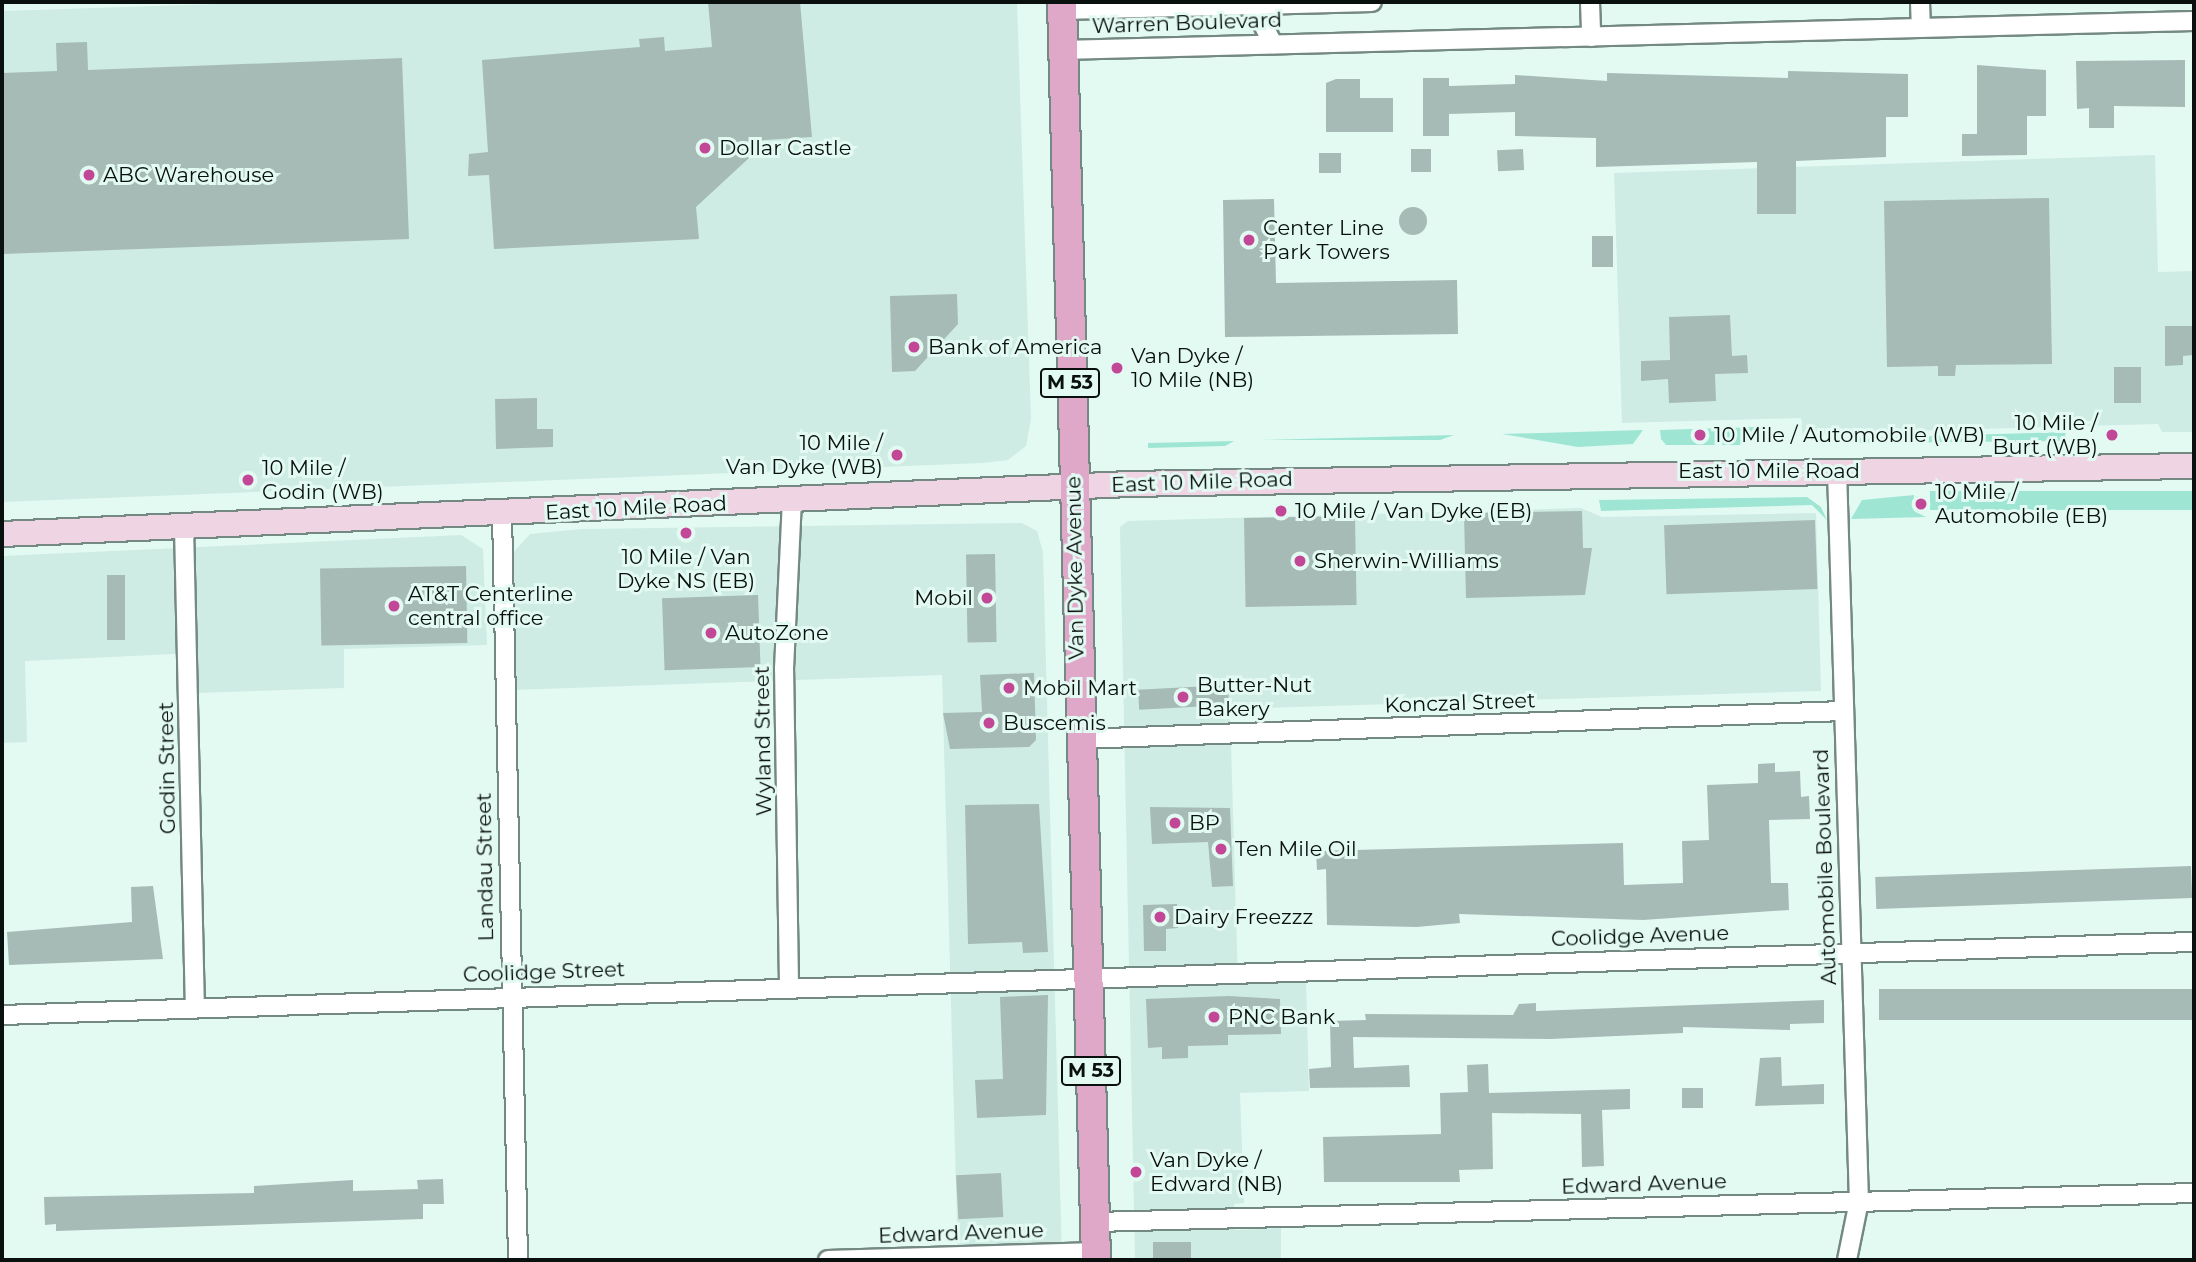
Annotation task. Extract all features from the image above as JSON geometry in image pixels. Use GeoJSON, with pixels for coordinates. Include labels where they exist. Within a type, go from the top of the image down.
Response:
{"type":"FeatureCollection","features":[{"type":"Feature","properties":{"kind":"main road","name":"Van Dyke Avenue"},"geometry":{"type":"LineString","coordinates":[[1062,6],[1096,1256]]}},
{"type":"Feature","properties":{"kind":"main road","name":"East 10 Mile Road"},"geometry":{"type":"LineString","coordinates":[[2,534],[502,514],[1073,486],[1837,470],[2194,466]]}},
{"type":"Feature","properties":{"kind":"street","name":"Warren Boulevard"},"geometry":{"type":"LineString","coordinates":[[1062,6],[1372,2]]}},
{"type":"Feature","properties":{"kind":"street"},"geometry":{"type":"LineString","coordinates":[[1590,2],[1591,37]]}},
{"type":"Feature","properties":{"kind":"street"},"geometry":{"type":"LineString","coordinates":[[1920,2],[1921,28]]}},
{"type":"Feature","properties":{"kind":"street"},"geometry":{"type":"LineString","coordinates":[[1253,5],[1273,44]]}},
{"type":"Feature","properties":{"kind":"street","name":"Warren Boulevard"},"geometry":{"type":"LineString","coordinates":[[1062,50],[2194,21]]}},
{"type":"Feature","properties":{"kind":"street","name":"Automobile Boulevard"},"geometry":{"type":"LineString","coordinates":[[1837,470],[1842,711],[1859,1201],[1847,1260]]}},
{"type":"Feature","properties":{"kind":"street","name":"Wyland Street"},"geometry":{"type":"LineString","coordinates":[[789,984],[784,669],[792,498]]}},
{"type":"Feature","properties":{"kind":"street","name":"Landau Street"},"geometry":{"type":"LineString","coordinates":[[502,514],[510,996],[518,1260]]}},
{"type":"Feature","properties":{"kind":"street","name":"Godin Street"},"geometry":{"type":"LineString","coordinates":[[184,527],[195,1008]]}},
{"type":"Feature","properties":{"kind":"street","name":"Konczal Street"},"geometry":{"type":"LineString","coordinates":[[1080,739],[1842,711]]}},
{"type":"Feature","properties":{"kind":"street","name":"Coolidge Avenue"},"geometry":{"type":"LineString","coordinates":[[1088,976],[2194,942]]}},
{"type":"Feature","properties":{"kind":"street","name":"Coolidge Street"},"geometry":{"type":"LineString","coordinates":[[2,1015],[789,984],[1088,976]]}},
{"type":"Feature","properties":{"kind":"street","name":"Edward Avenue"},"geometry":{"type":"LineString","coordinates":[[1095,1222],[2194,1193]]}},
{"type":"Feature","properties":{"kind":"street","name":"Edward Avenue"},"geometry":{"type":"LineString","coordinates":[[828,1260],[1096,1256]]}},
{"type":"Feature","properties":{"kind":"shaded area"},"geometry":{"type":"Polygon","coordinates":[[[282,2],[1017,2],[1031,419],[1026,446],[1008,460],[983,463],[2,502],[2,11],[282,2]]]}},
{"type":"Feature","properties":{"kind":"shaded area"},"geometry":{"type":"Polygon","coordinates":[[[2155,155],[2158,272],[2194,271],[2194,432],[2162,432],[2158,424],[1802,434],[1801,418],[1622,423],[1614,173],[2155,155]]]}},
{"type":"Feature","properties":{"kind":"shaded area"},"geometry":{"type":"Polygon","coordinates":[[[1581,508],[1602,517],[1816,513],[1821,691],[1230,709],[1238,983],[1306,979],[1309,1091],[1240,1093],[1244,1203],[1234,1204],[1235,1230],[1281,1228],[1281,1260],[1135,1260],[1120,527],[1128,521],[1581,508]]]}},
{"type":"Feature","properties":{"kind":"shaded area"},"geometry":{"type":"Polygon","coordinates":[[[1022,523],[1037,531],[1043,552],[1062,1260],[958,1260],[942,675],[513,690],[513,553],[530,534],[582,529],[1022,523]]]}},
{"type":"Feature","properties":{"kind":"shaded area"},"geometry":{"type":"Polygon","coordinates":[[[461,535],[483,549],[487,645],[344,649],[344,688],[196,693],[197,653],[25,661],[27,742],[2,743],[2,556],[461,535]]]}},
{"type":"Feature","properties":{"kind":"green space"},"geometry":{"type":"Polygon","coordinates":[[[1756,427],[1743,445],[1666,445],[1661,439],[1660,430],[1756,427]]]}},
{"type":"Feature","properties":{"kind":"green space"},"geometry":{"type":"Polygon","coordinates":[[[1643,430],[1633,444],[1578,447],[1502,434],[1643,430]]]}},
{"type":"Feature","properties":{"kind":"green space"},"geometry":{"type":"Polygon","coordinates":[[[2066,432],[2064,441],[1849,443],[1849,438],[2066,432]]]}},
{"type":"Feature","properties":{"kind":"green space"},"geometry":{"type":"Polygon","coordinates":[[[1454,435],[1440,440],[1258,440],[1454,435]]]}},
{"type":"Feature","properties":{"kind":"green space"},"geometry":{"type":"Polygon","coordinates":[[[1234,441],[1225,446],[1148,448],[1148,443],[1234,441]]]}},
{"type":"Feature","properties":{"kind":"green space"},"geometry":{"type":"Polygon","coordinates":[[[1930,491],[2194,491],[2194,510],[1930,510],[1930,491]]]}},
{"type":"Feature","properties":{"kind":"green space"},"geometry":{"type":"Polygon","coordinates":[[[1914,495],[1914,511],[1926,517],[1851,519],[1862,500],[1914,495]]]}},
{"type":"Feature","properties":{"kind":"green space"},"geometry":{"type":"Polygon","coordinates":[[[1807,497],[1821,507],[1827,520],[1812,505],[1601,511],[1599,500],[1807,497]]]}},
{"type":"Feature","properties":{"kind":"building"},"geometry":{"type":"Polygon","coordinates":[[[708,2],[800,2],[812,137],[737,142],[749,158],[696,207],[699,239],[494,249],[489,175],[468,176],[469,154],[488,152],[482,60],[640,47],[639,39],[664,37],[665,51],[712,47],[708,2]]]}},
{"type":"Feature","properties":{"kind":"building"},"geometry":{"type":"Polygon","coordinates":[[[87,42],[88,70],[402,58],[409,239],[2,254],[2,73],[57,71],[56,43],[87,42]]]}},
{"type":"Feature","properties":{"kind":"building"},"geometry":{"type":"Polygon","coordinates":[[[2185,60],[2185,107],[2114,106],[2114,128],[2089,128],[2089,108],[2077,109],[2076,61],[2185,60]]]}},
{"type":"Feature","properties":{"kind":"building"},"geometry":{"type":"Polygon","coordinates":[[[1977,65],[2046,70],[2046,116],[2027,116],[2027,155],[1962,156],[1962,134],[1977,134],[1977,65]]]}},
{"type":"Feature","properties":{"kind":"building"},"geometry":{"type":"Polygon","coordinates":[[[1788,71],[1908,74],[1908,117],[1886,117],[1886,157],[1796,161],[1796,214],[1757,214],[1757,162],[1596,167],[1596,138],[1515,136],[1515,112],[1449,114],[1449,136],[1423,136],[1423,78],[1449,78],[1449,86],[1515,84],[1515,75],[1607,81],[1607,73],[1788,78],[1788,71]]]}},
{"type":"Feature","properties":{"kind":"building"},"geometry":{"type":"Polygon","coordinates":[[[1336,79],[1360,79],[1360,98],[1393,98],[1393,132],[1326,132],[1326,83],[1336,79]]]}},
{"type":"Feature","properties":{"kind":"building"},"geometry":{"type":"Polygon","coordinates":[[[1411,149],[1431,149],[1431,172],[1411,172],[1411,149]]]}},
{"type":"Feature","properties":{"kind":"building"},"geometry":{"type":"Polygon","coordinates":[[[1523,149],[1524,170],[1498,171],[1497,150],[1523,149]]]}},
{"type":"Feature","properties":{"kind":"building"},"geometry":{"type":"Polygon","coordinates":[[[1319,153],[1341,153],[1341,173],[1319,173],[1319,153]]]}},
{"type":"Feature","properties":{"kind":"building"},"geometry":{"type":"Polygon","coordinates":[[[2049,198],[2052,364],[1956,365],[1955,376],[1938,376],[1938,366],[1887,367],[1884,201],[2049,198]]]}},
{"type":"Feature","properties":{"kind":"building","name":"Center Line Park Towers"},"geometry":{"type":"Polygon","coordinates":[[[1274,199],[1276,283],[1457,280],[1458,334],[1225,337],[1223,200],[1274,199]]]}},
{"type":"Feature","properties":{"kind":"building"},"geometry":{"type":"Polygon","coordinates":[[[1413,207],[1423,211],[1427,221],[1423,231],[1413,235],[1403,231],[1399,221],[1403,211],[1413,207]]]}},
{"type":"Feature","properties":{"kind":"building"},"geometry":{"type":"Polygon","coordinates":[[[1592,236],[1613,236],[1613,267],[1592,267],[1592,236]]]}},
{"type":"Feature","properties":{"kind":"building","name":"Bank of America"},"geometry":{"type":"Polygon","coordinates":[[[957,294],[958,324],[915,371],[892,372],[890,296],[957,294]]]}},
{"type":"Feature","properties":{"kind":"building"},"geometry":{"type":"Polygon","coordinates":[[[1730,315],[1732,356],[1747,355],[1748,373],[1715,374],[1716,401],[1669,403],[1668,379],[1641,381],[1641,361],[1670,360],[1669,317],[1730,315]]]}},
{"type":"Feature","properties":{"kind":"building"},"geometry":{"type":"Polygon","coordinates":[[[2165,326],[2194,326],[2194,355],[2183,356],[2183,365],[2165,366],[2165,326]]]}},
{"type":"Feature","properties":{"kind":"building"},"geometry":{"type":"Polygon","coordinates":[[[2114,367],[2141,367],[2141,403],[2114,403],[2114,367]]]}},
{"type":"Feature","properties":{"kind":"building"},"geometry":{"type":"Polygon","coordinates":[[[537,398],[537,429],[553,429],[553,447],[496,449],[495,399],[537,398]]]}},
{"type":"Feature","properties":{"kind":"building"},"geometry":{"type":"Polygon","coordinates":[[[1582,511],[1583,548],[1592,548],[1585,595],[1466,598],[1464,513],[1582,511]]]}},
{"type":"Feature","properties":{"kind":"building","name":"Sherwin-Williams"},"geometry":{"type":"Polygon","coordinates":[[[1355,516],[1357,605],[1246,607],[1244,518],[1355,516]]]}},
{"type":"Feature","properties":{"kind":"building"},"geometry":{"type":"Polygon","coordinates":[[[1815,520],[1817,589],[1667,594],[1664,525],[1815,520]]]}},
{"type":"Feature","properties":{"kind":"building"},"geometry":{"type":"Polygon","coordinates":[[[995,554],[997,642],[968,642],[966,555],[995,554]]]}},
{"type":"Feature","properties":{"kind":"building","name":"AT&T Centerline central office"},"geometry":{"type":"Polygon","coordinates":[[[466,566],[467,643],[321,646],[320,569],[466,566]]]}},
{"type":"Feature","properties":{"kind":"building"},"geometry":{"type":"Polygon","coordinates":[[[107,575],[125,575],[125,640],[107,640],[107,575]]]}},
{"type":"Feature","properties":{"kind":"building","name":"AutoZone"},"geometry":{"type":"Polygon","coordinates":[[[758,595],[761,667],[665,670],[662,598],[758,595]]]}},
{"type":"Feature","properties":{"kind":"building","name":"Buscemis"},"geometry":{"type":"Polygon","coordinates":[[[1034,673],[1036,740],[1029,747],[950,749],[943,713],[982,712],[980,675],[1034,673]]]}},
{"type":"Feature","properties":{"kind":"building","name":"Butter-Nut Bakery"},"geometry":{"type":"Polygon","coordinates":[[[1228,685],[1229,705],[1139,710],[1138,690],[1228,685]]]}},
{"type":"Feature","properties":{"kind":"building"},"geometry":{"type":"Polygon","coordinates":[[[1775,763],[1775,772],[1800,771],[1801,797],[1809,796],[1810,819],[1769,820],[1771,883],[1788,883],[1789,910],[1643,920],[1459,914],[1460,923],[1417,927],[1327,925],[1326,869],[1317,870],[1316,851],[1623,843],[1624,885],[1683,883],[1682,841],[1709,840],[1707,785],[1758,783],[1758,764],[1775,763]]]}},
{"type":"Feature","properties":{"kind":"building"},"geometry":{"type":"Polygon","coordinates":[[[1039,804],[1048,952],[1023,953],[1022,942],[968,944],[965,805],[1039,804]]]}},
{"type":"Feature","properties":{"kind":"building"},"geometry":{"type":"Polygon","coordinates":[[[1150,807],[1230,808],[1233,886],[1212,887],[1208,842],[1152,844],[1150,807]]]}},
{"type":"Feature","properties":{"kind":"building"},"geometry":{"type":"Polygon","coordinates":[[[2191,866],[2192,898],[1876,909],[1875,877],[2191,866]]]}},
{"type":"Feature","properties":{"kind":"building"},"geometry":{"type":"Polygon","coordinates":[[[153,886],[163,959],[9,965],[7,932],[132,922],[131,887],[153,886]]]}},
{"type":"Feature","properties":{"kind":"building","name":"Dairy Freezzz"},"geometry":{"type":"Polygon","coordinates":[[[1177,904],[1178,928],[1166,929],[1166,951],[1144,951],[1143,905],[1177,904]]]}},
{"type":"Feature","properties":{"kind":"building"},"geometry":{"type":"Polygon","coordinates":[[[1879,989],[2194,989],[2194,1020],[1879,1020],[1879,989]]]}},
{"type":"Feature","properties":{"kind":"building"},"geometry":{"type":"Polygon","coordinates":[[[1048,995],[1046,1115],[977,1118],[975,1080],[1003,1079],[1000,997],[1048,995]]]}},
{"type":"Feature","properties":{"kind":"building","name":"PNC Bank"},"geometry":{"type":"Polygon","coordinates":[[[1229,996],[1280,999],[1281,1034],[1228,1035],[1228,1045],[1188,1046],[1188,1058],[1162,1059],[1162,1047],[1148,1048],[1146,999],[1229,996]]]}},
{"type":"Feature","properties":{"kind":"building"},"geometry":{"type":"Polygon","coordinates":[[[1824,1000],[1824,1023],[1790,1024],[1790,1030],[1683,1027],[1683,1033],[1550,1039],[1353,1037],[1354,1068],[1409,1065],[1410,1087],[1310,1088],[1309,1069],[1331,1067],[1330,1021],[1366,1020],[1365,1014],[1513,1015],[1519,1004],[1536,1003],[1536,1011],[1824,1000]]]}},
{"type":"Feature","properties":{"kind":"building"},"geometry":{"type":"Polygon","coordinates":[[[1781,1057],[1782,1086],[1824,1084],[1824,1104],[1755,1106],[1760,1058],[1781,1057]]]}},
{"type":"Feature","properties":{"kind":"building"},"geometry":{"type":"Polygon","coordinates":[[[1488,1064],[1489,1093],[1630,1089],[1630,1109],[1602,1110],[1604,1166],[1582,1167],[1581,1114],[1492,1113],[1493,1169],[1459,1170],[1460,1182],[1324,1182],[1323,1137],[1441,1134],[1440,1093],[1468,1092],[1467,1065],[1488,1064]]]}},
{"type":"Feature","properties":{"kind":"building"},"geometry":{"type":"Polygon","coordinates":[[[1682,1088],[1703,1088],[1703,1108],[1682,1108],[1682,1088]]]}},
{"type":"Feature","properties":{"kind":"building"},"geometry":{"type":"Polygon","coordinates":[[[1001,1173],[1003,1217],[958,1219],[956,1175],[1001,1173]]]}},
{"type":"Feature","properties":{"kind":"building"},"geometry":{"type":"Polygon","coordinates":[[[443,1179],[444,1204],[423,1204],[423,1219],[56,1231],[56,1224],[45,1225],[44,1197],[254,1193],[254,1186],[353,1180],[353,1191],[418,1189],[417,1180],[443,1179]]]}},
{"type":"Feature","properties":{"kind":"building"},"geometry":{"type":"Polygon","coordinates":[[[1153,1242],[1191,1242],[1191,1260],[1153,1260],[1153,1242]]]}},
{"type":"Feature","properties":{"kind":"place","name":"Dollar Castle"},"geometry":{"type":"Point","coordinates":[705,148]}},
{"type":"Feature","properties":{"kind":"place","name":"ABC Warehouse"},"geometry":{"type":"Point","coordinates":[89,175]}},
{"type":"Feature","properties":{"kind":"place","name":"Center Line Park Towers"},"geometry":{"type":"Point","coordinates":[1249,240]}},
{"type":"Feature","properties":{"kind":"place","name":"Bank of America"},"geometry":{"type":"Point","coordinates":[914,347]}},
{"type":"Feature","properties":{"kind":"place","name":"Van Dyke / 10 Mile (NB)"},"geometry":{"type":"Point","coordinates":[1117,368]}},
{"type":"Feature","properties":{"kind":"place","name":"10 Mile / Automobile (WB)"},"geometry":{"type":"Point","coordinates":[1700,435]}},
{"type":"Feature","properties":{"kind":"place","name":"10 Mile / Burt (WB)"},"geometry":{"type":"Point","coordinates":[2112,435]}},
{"type":"Feature","properties":{"kind":"place","name":"10 Mile / Van Dyke (WB)"},"geometry":{"type":"Point","coordinates":[897,455]}},
{"type":"Feature","properties":{"kind":"place","name":"10 Mile / Godin (WB)"},"geometry":{"type":"Point","coordinates":[248,480]}},
{"type":"Feature","properties":{"kind":"place","name":"10 Mile / Automobile (EB)"},"geometry":{"type":"Point","coordinates":[1921,504]}},
{"type":"Feature","properties":{"kind":"place","name":"10 Mile / Van Dyke (EB)"},"geometry":{"type":"Point","coordinates":[1281,511]}},
{"type":"Feature","properties":{"kind":"place","name":"10 Mile / Van Dyke NS (EB)"},"geometry":{"type":"Point","coordinates":[686,533]}},
{"type":"Feature","properties":{"kind":"place","name":"Sherwin-Williams"},"geometry":{"type":"Point","coordinates":[1300,561]}},
{"type":"Feature","properties":{"kind":"place","name":"Mobil"},"geometry":{"type":"Point","coordinates":[987,598]}},
{"type":"Feature","properties":{"kind":"place","name":"AT&T Centerline central office"},"geometry":{"type":"Point","coordinates":[394,606]}},
{"type":"Feature","properties":{"kind":"place","name":"AutoZone"},"geometry":{"type":"Point","coordinates":[711,633]}},
{"type":"Feature","properties":{"kind":"place","name":"Mobil Mart"},"geometry":{"type":"Point","coordinates":[1009,688]}},
{"type":"Feature","properties":{"kind":"place","name":"Butter-Nut Bakery"},"geometry":{"type":"Point","coordinates":[1183,697]}},
{"type":"Feature","properties":{"kind":"place","name":"Buscemis"},"geometry":{"type":"Point","coordinates":[989,723]}},
{"type":"Feature","properties":{"kind":"place","name":"BP"},"geometry":{"type":"Point","coordinates":[1175,823]}},
{"type":"Feature","properties":{"kind":"place","name":"Ten Mile Oil"},"geometry":{"type":"Point","coordinates":[1221,849]}},
{"type":"Feature","properties":{"kind":"place","name":"Dairy Freezzz"},"geometry":{"type":"Point","coordinates":[1160,917]}},
{"type":"Feature","properties":{"kind":"place","name":"PNC Bank"},"geometry":{"type":"Point","coordinates":[1214,1017]}},
{"type":"Feature","properties":{"kind":"place","name":"Van Dyke / Edward (NB)"},"geometry":{"type":"Point","coordinates":[1136,1172]}}]}
